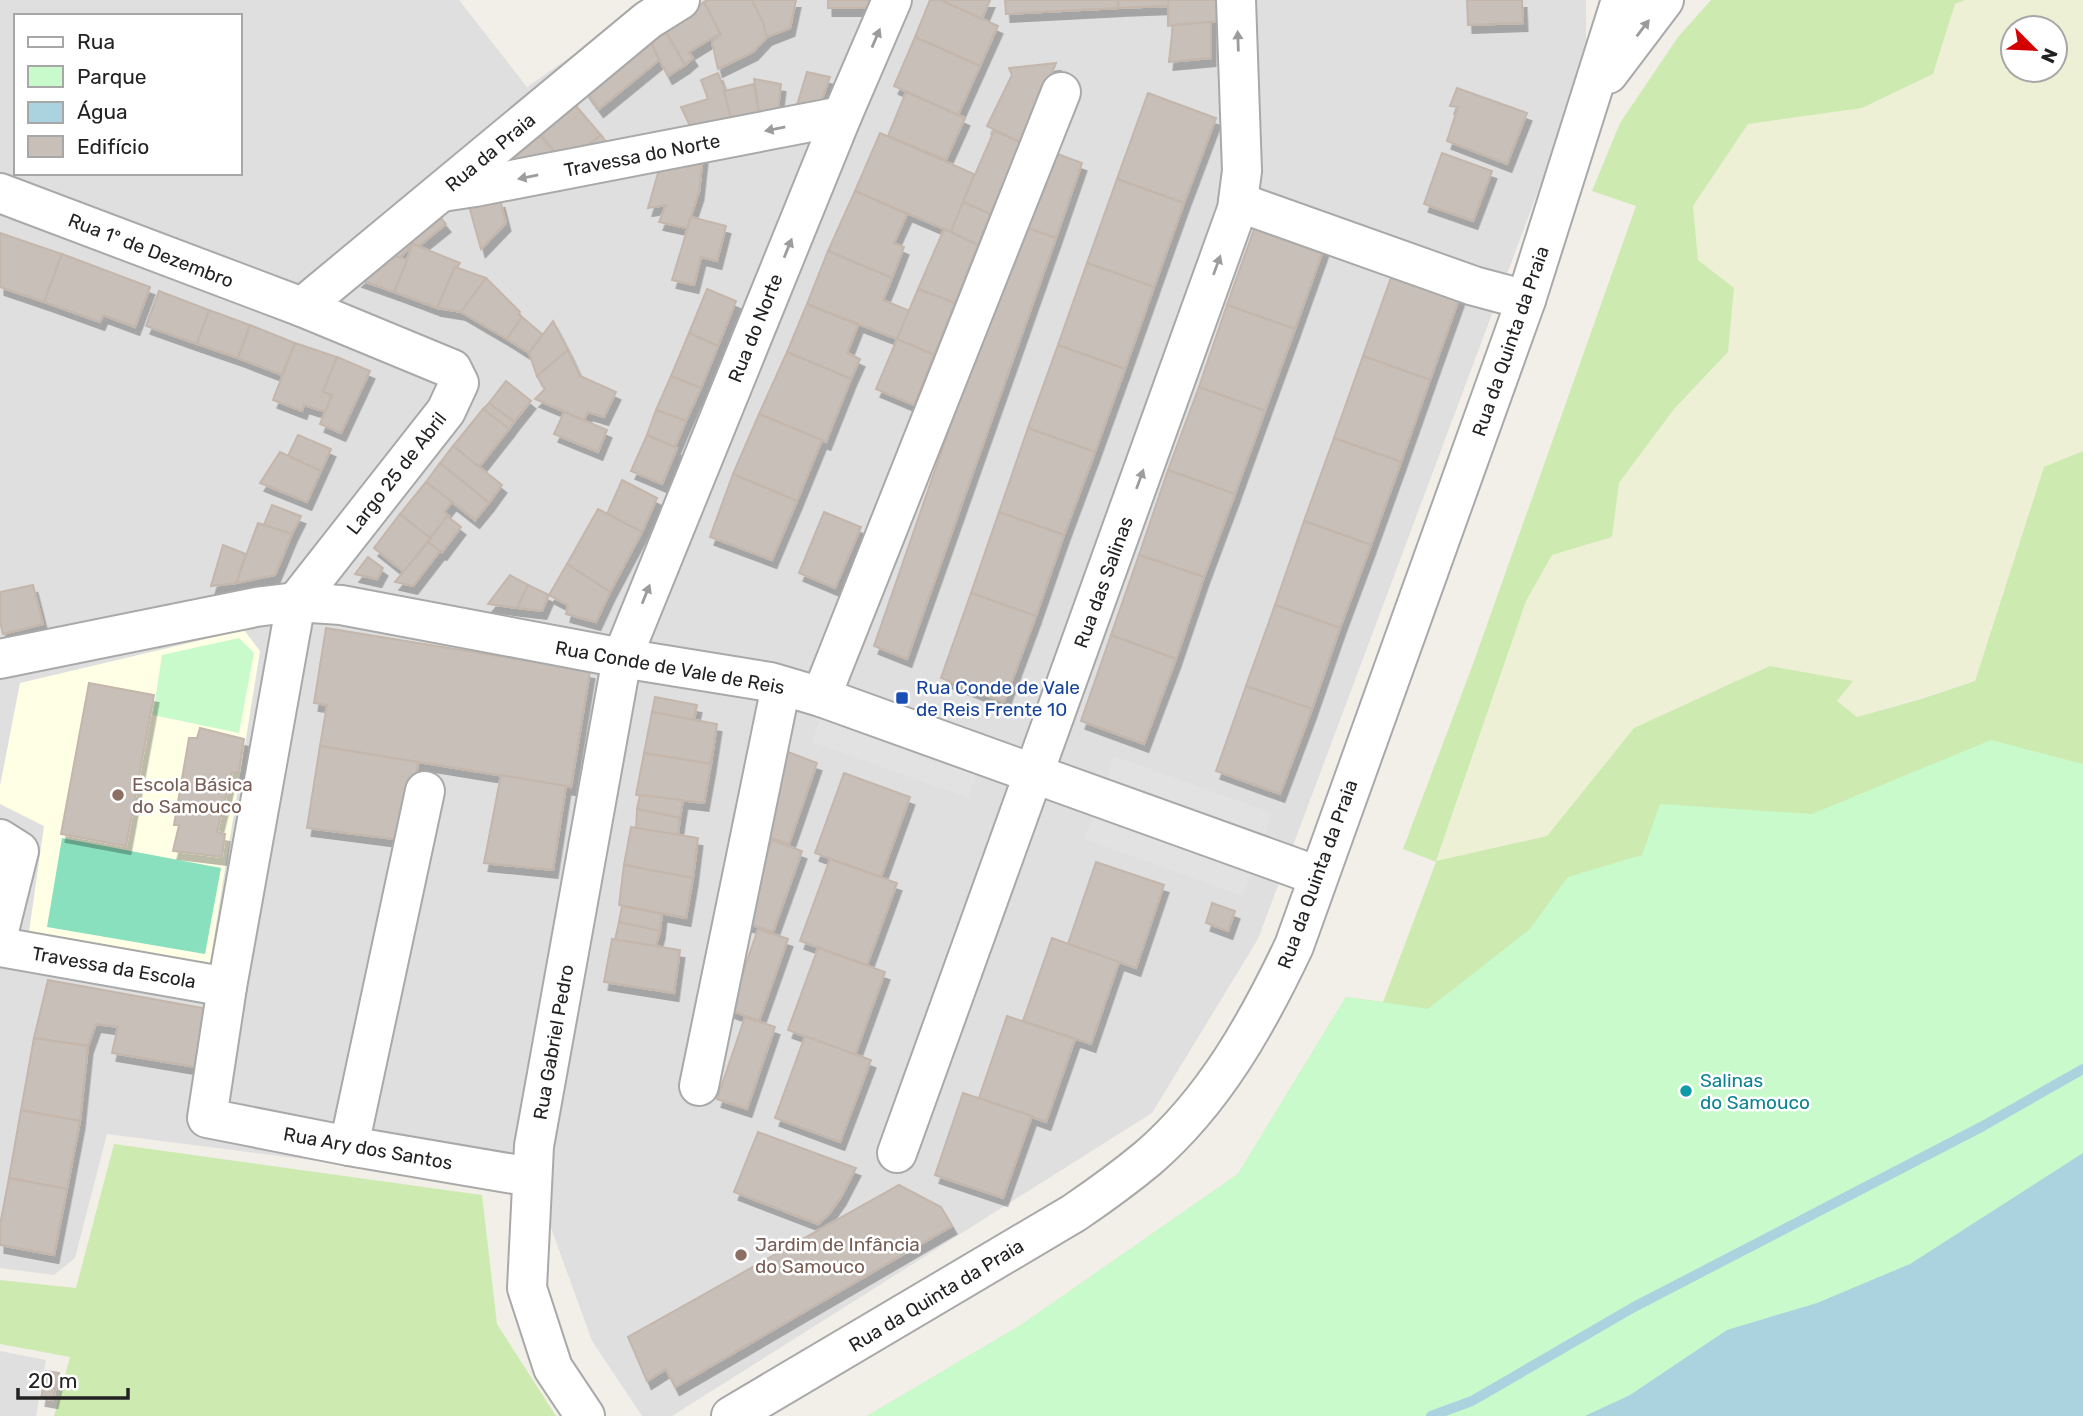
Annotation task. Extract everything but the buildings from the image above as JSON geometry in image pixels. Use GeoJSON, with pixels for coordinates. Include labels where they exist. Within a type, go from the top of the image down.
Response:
{"type":"FeatureCollection","features":[{"type":"Feature","properties":{"kind":"street","name":"Rua da Praia"},"geometry":{"type":"LineString","coordinates":[[302,306],[648,20],[680,0]]}},
{"type":"Feature","properties":{"kind":"street","name":"Rua do Norte"},"geometry":{"type":"LineString","coordinates":[[622,658],[842,116],[892,0]]}},
{"type":"Feature","properties":{"kind":"street","name":"Rua das Salinas"},"geometry":{"type":"LineString","coordinates":[[897,1153],[1238,202],[1242,171],[1236,0]]}},
{"type":"Feature","properties":{"kind":"street","name":"Rua da Quinta da Praia"},"geometry":{"type":"LineString","coordinates":[[731,1416],[1074,1213],[1114,1185],[1150,1156],[1212,1088],[1253,1027],[1294,946],[1526,300],[1621,0]]}},
{"type":"Feature","properties":{"kind":"street"},"geometry":{"type":"LineString","coordinates":[[1592,96],[1664,0]]}},
{"type":"Feature","properties":{"kind":"street"},"geometry":{"type":"LineString","coordinates":[[821,697],[1061,92]]}},
{"type":"Feature","properties":{"kind":"street","name":"Travessa do Norte"},"geometry":{"type":"LineString","coordinates":[[442,192],[842,116]]}},
{"type":"Feature","properties":{"kind":"street","name":"Rua 1º de Dezembro"},"geometry":{"type":"LineString","coordinates":[[0,193],[302,306]]}},
{"type":"Feature","properties":{"kind":"street"},"geometry":{"type":"LineString","coordinates":[[1238,202],[1474,286],[1526,300]]}},
{"type":"Feature","properties":{"kind":"street","name":"Largo 25 de Abril"},"geometry":{"type":"LineString","coordinates":[[296,602],[446,411],[459,383],[452,369],[302,306]]}},
{"type":"Feature","properties":{"kind":"street"},"geometry":{"type":"LineString","coordinates":[[227,987],[296,602]]}},
{"type":"Feature","properties":{"kind":"street","name":"Rua Conde de Vale de Reis"},"geometry":{"type":"LineString","coordinates":[[0,659],[256,607],[296,602],[341,605],[781,686],[821,697],[1318,876]]}},
{"type":"Feature","properties":{"kind":"street","name":"Rua Gabriel Pedro"},"geometry":{"type":"LineString","coordinates":[[585,1416],[553,1368],[527,1288],[531,1177],[534,1146],[622,658]]}},
{"type":"Feature","properties":{"kind":"street"},"geometry":{"type":"LineString","coordinates":[[699,1086],[781,686]]}},
{"type":"Feature","properties":{"kind":"street"},"geometry":{"type":"LineString","coordinates":[[349,1146],[425,791]]}},
{"type":"Feature","properties":{"kind":"street"},"geometry":{"type":"LineString","coordinates":[[0,927],[9,845]]}},
{"type":"Feature","properties":{"kind":"street","name":"Travessa da Escola"},"geometry":{"type":"LineString","coordinates":[[0,947],[227,987]]}},
{"type":"Feature","properties":{"kind":"street","name":"Rua Ary dos Santos"},"geometry":{"type":"LineString","coordinates":[[227,987],[207,1118],[349,1146],[531,1177]]}},
{"type":"Feature","properties":{"kind":"shaded area"},"geometry":{"type":"Polygon","coordinates":[[[0,0],[459,0],[527,87],[652,0],[1586,0],[1586,63],[1258,939],[1152,1113],[672,1416],[642,1416],[592,1341],[537,1189],[107,1134],[75,1258],[54,1275],[0,1268],[0,0]]]}},
{"type":"Feature","properties":{"kind":"shaded area"},"geometry":{"type":"Polygon","coordinates":[[[1965,0],[2083,0],[2083,451],[2044,467],[1975,681],[1857,717],[1837,701],[1852,681],[1770,666],[1634,728],[1547,836],[1436,862],[1526,601],[1552,554],[1612,537],[1619,483],[1674,409],[1728,352],[1734,289],[1698,260],[1693,206],[1748,124],[1862,108],[1933,74],[1955,4],[1965,0]]]}},
{"type":"Feature","properties":{"kind":"shaded area","name":"Escola Básica do Samouco"},"geometry":{"type":"Polygon","coordinates":[[[244,630],[260,651],[209,969],[29,932],[44,826],[0,804],[0,786],[20,683],[244,630]]]}},
{"type":"Feature","properties":{"kind":"shaded area"},"geometry":{"type":"Polygon","coordinates":[[[821,716],[977,771],[968,798],[812,742],[821,716]]]}},
{"type":"Feature","properties":{"kind":"shaded area"},"geometry":{"type":"Polygon","coordinates":[[[1114,756],[1272,813],[1263,839],[1105,783],[1114,756]]]}},
{"type":"Feature","properties":{"kind":"shaded area"},"geometry":{"type":"Polygon","coordinates":[[[1094,814],[1252,870],[1243,896],[1084,839],[1094,814]]]}},
{"type":"Feature","properties":{"kind":"shaded area"},"geometry":{"type":"Polygon","coordinates":[[[0,1351],[46,1360],[36,1416],[0,1416],[0,1351]]]}},
{"type":"Feature","properties":{"kind":"green space","name":"Salinas do Samouco"},"geometry":{"type":"Polygon","coordinates":[[[1711,0],[1965,0],[1955,4],[1933,74],[1862,108],[1748,124],[1693,206],[1698,260],[1734,288],[1728,352],[1674,409],[1619,483],[1612,537],[1552,555],[1526,601],[1436,861],[1547,836],[1634,728],[1770,666],[1853,681],[1837,701],[1857,717],[1975,681],[2044,467],[2083,451],[2083,1153],[867,1416],[1021,1325],[1238,1174],[1346,997],[1383,1002],[1436,862],[1403,849],[1473,664],[1636,206],[1592,191],[1620,123],[1678,37],[1711,0]]]}},
{"type":"Feature","properties":{"kind":"green space"},"geometry":{"type":"Polygon","coordinates":[[[239,638],[254,653],[239,733],[153,715],[162,655],[239,638]]]}},
{"type":"Feature","properties":{"kind":"green space","name":"Salinas do Samouco"},"geometry":{"type":"Polygon","coordinates":[[[1991,740],[2083,764],[2083,1416],[867,1416],[1021,1325],[1238,1174],[1346,997],[1428,1009],[1529,930],[1568,877],[1642,855],[1660,804],[1812,814],[1991,740]]]}},
{"type":"Feature","properties":{"kind":"green space"},"geometry":{"type":"Polygon","coordinates":[[[62,838],[221,868],[205,954],[47,927],[62,838]]]}},
{"type":"Feature","properties":{"kind":"green space"},"geometry":{"type":"Polygon","coordinates":[[[114,1144],[482,1195],[497,1324],[556,1416],[54,1416],[70,1357],[0,1344],[0,1280],[76,1288],[114,1144]]]}},
{"type":"Feature","properties":{"kind":"water"},"geometry":{"type":"Polygon","coordinates":[[[2083,1153],[2083,1416],[1585,1416],[1630,1395],[1727,1330],[1817,1303],[1910,1264],[2083,1153]]]}},
{"type":"Feature","properties":{"kind":"waterway"},"geometry":{"type":"LineString","coordinates":[[1431,1416],[1472,1401],[1634,1307],[1983,1126],[2083,1069]]}},
{"type":"Feature","properties":{"kind":"place","name":"Rua Conde de Vale de Reis Frente 10"},"geometry":{"type":"Point","coordinates":[902,698]}},
{"type":"Feature","properties":{"kind":"place","name":"Escola Básica do Samouco"},"geometry":{"type":"Point","coordinates":[118,795]}},
{"type":"Feature","properties":{"kind":"place","name":"Salinas do Samouco"},"geometry":{"type":"Point","coordinates":[1686,1091]}},
{"type":"Feature","properties":{"kind":"place","name":"Jardim de Infância do Samouco"},"geometry":{"type":"Point","coordinates":[741,1255]}}]}
